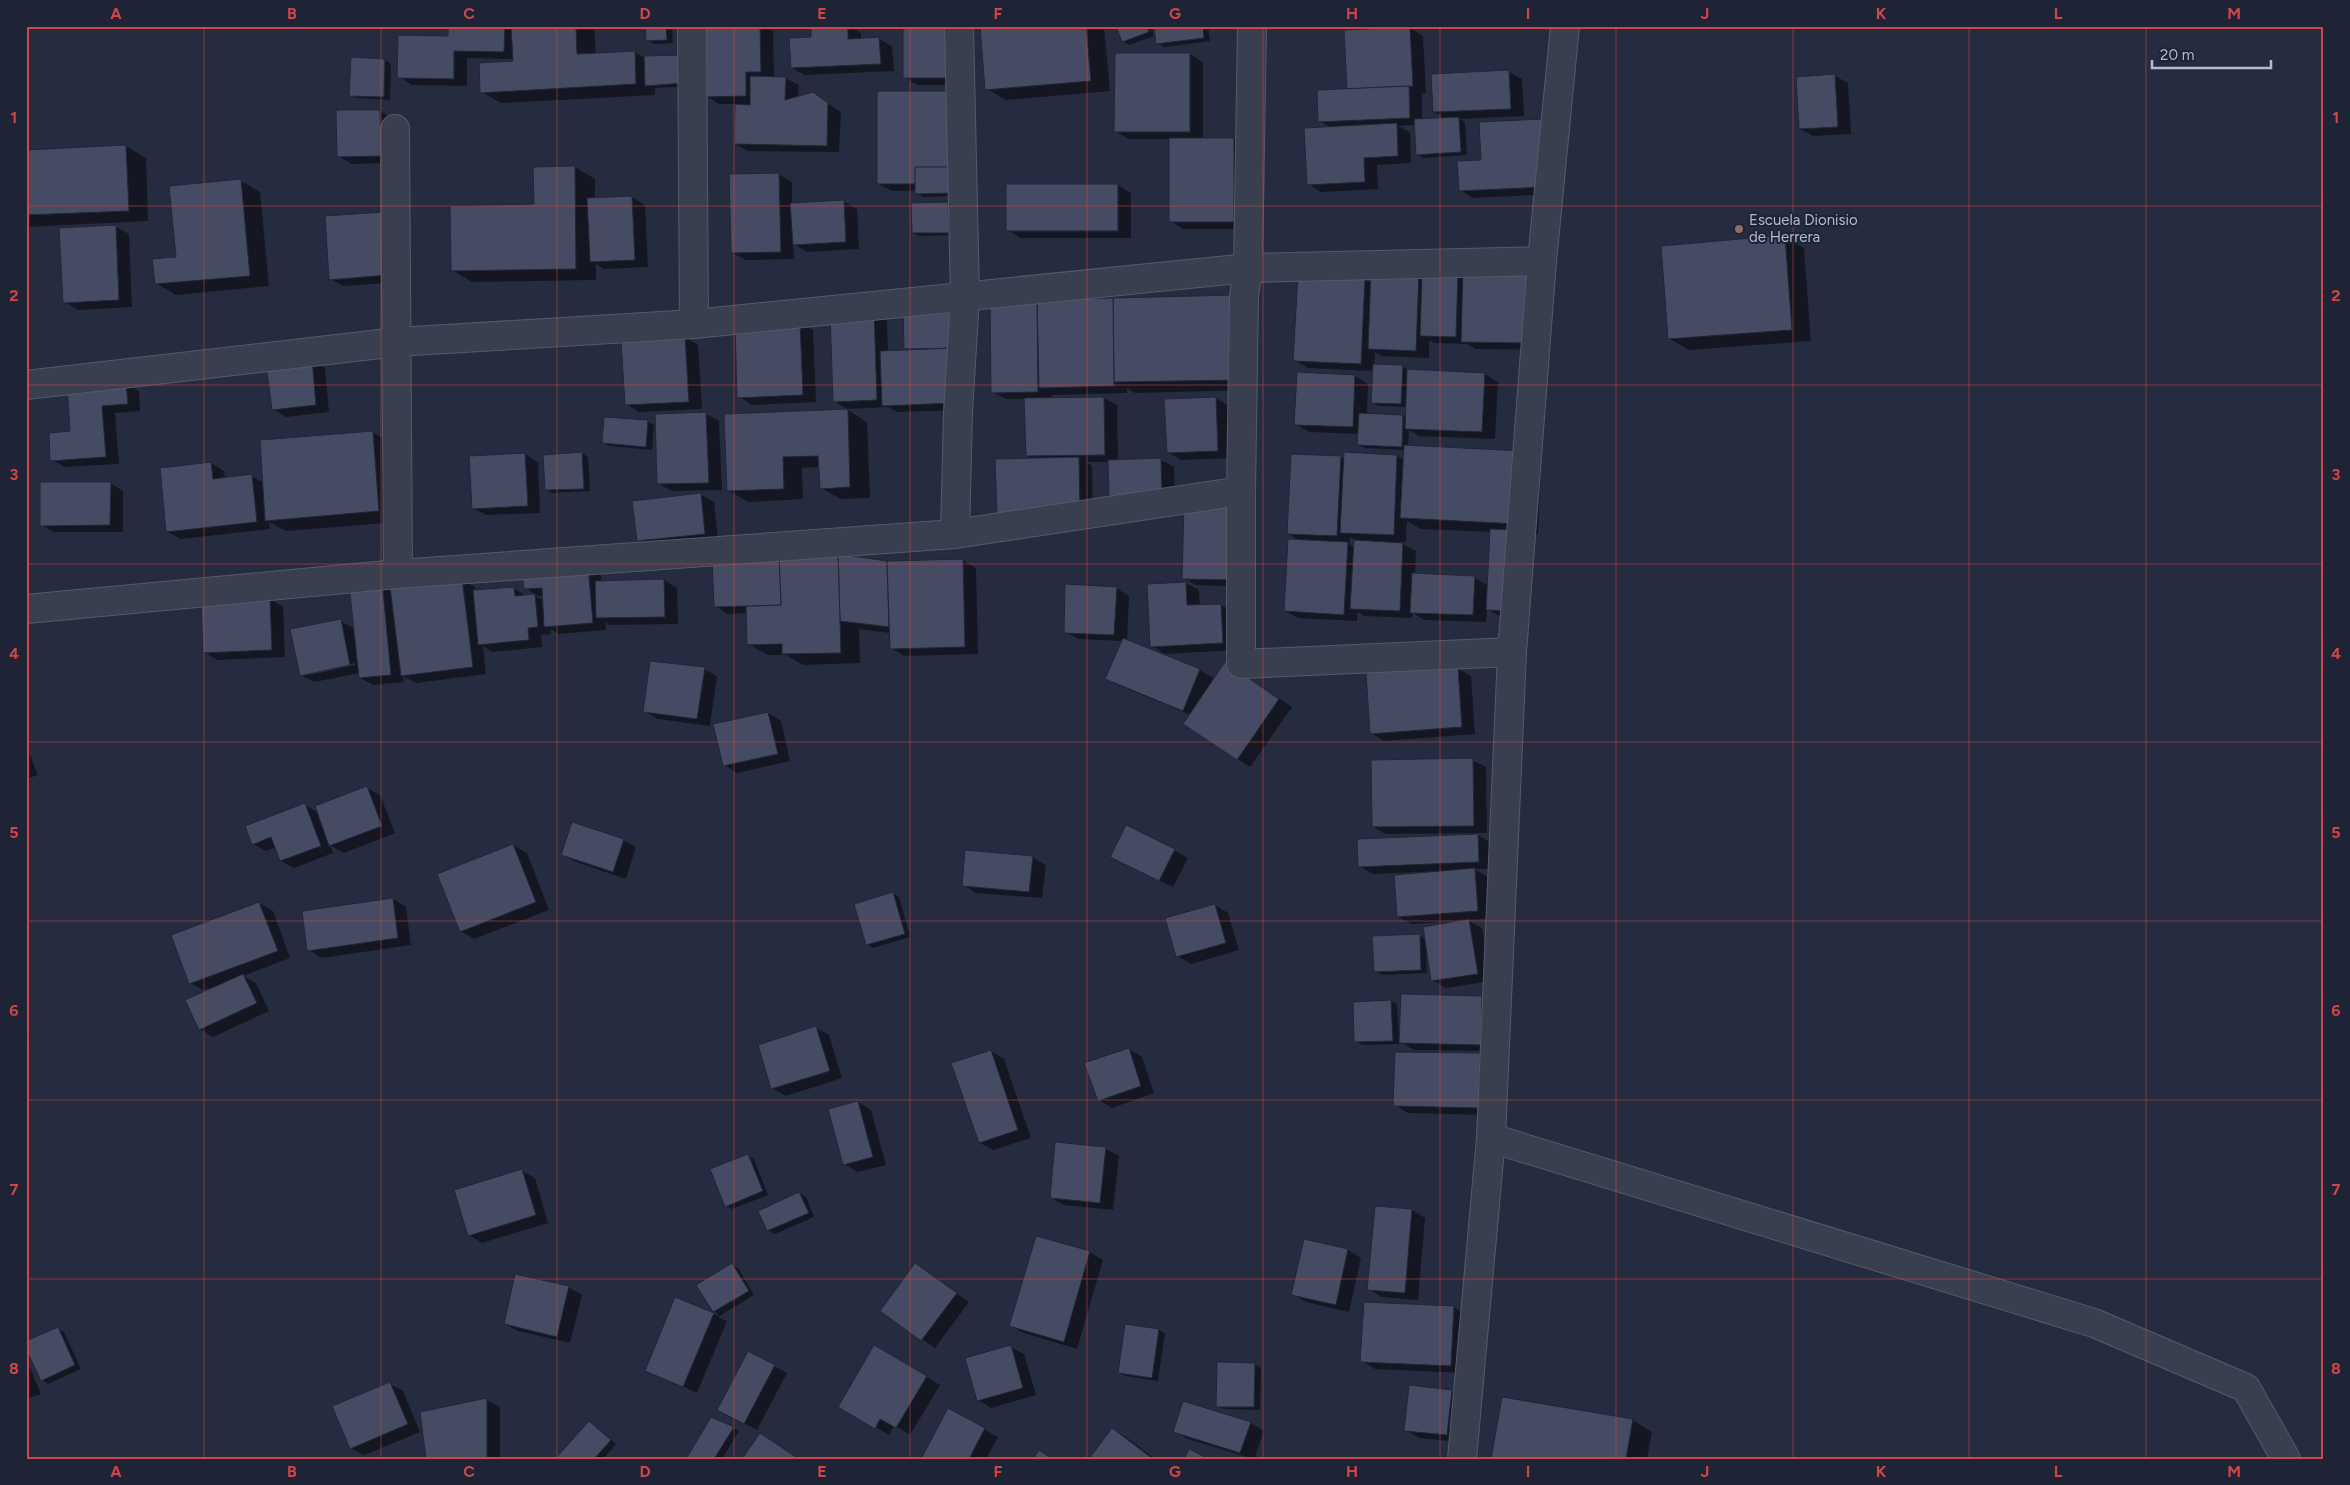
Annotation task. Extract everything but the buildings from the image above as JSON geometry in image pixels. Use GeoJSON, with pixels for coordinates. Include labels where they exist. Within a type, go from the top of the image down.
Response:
{"type":"FeatureCollection","features":[{"type":"Feature","properties":{"kind":"street"},"geometry":{"type":"LineString","coordinates":[[692,26],[694,324]]}},
{"type":"Feature","properties":{"kind":"street"},"geometry":{"type":"LineString","coordinates":[[955,534],[958,412],[965,297],[959,26]]}},
{"type":"Feature","properties":{"kind":"street"},"geometry":{"type":"LineString","coordinates":[[1252,26],[1248,268],[1244,296],[1241,664],[1512,652]]}},
{"type":"Feature","properties":{"kind":"street"},"geometry":{"type":"LineString","coordinates":[[1462,1459],[1491,1138],[1512,652],[1542,261],[1565,26]]}},
{"type":"Feature","properties":{"kind":"street"},"geometry":{"type":"LineString","coordinates":[[395,129],[398,574]]}},
{"type":"Feature","properties":{"kind":"street"},"geometry":{"type":"LineString","coordinates":[[26,385],[397,342],[694,324],[1248,268],[1542,261]]}},
{"type":"Feature","properties":{"kind":"street"},"geometry":{"type":"LineString","coordinates":[[26,609],[398,574],[955,534],[1241,491]]}},
{"type":"Feature","properties":{"kind":"street"},"geometry":{"type":"LineString","coordinates":[[1491,1138],[2094,1323],[2246,1388],[2286,1459]]}},
{"type":"Feature","properties":{"kind":"place","name":"Escuela Dionisio de Herrera"},"geometry":{"type":"Point","coordinates":[1739,229]}}]}
